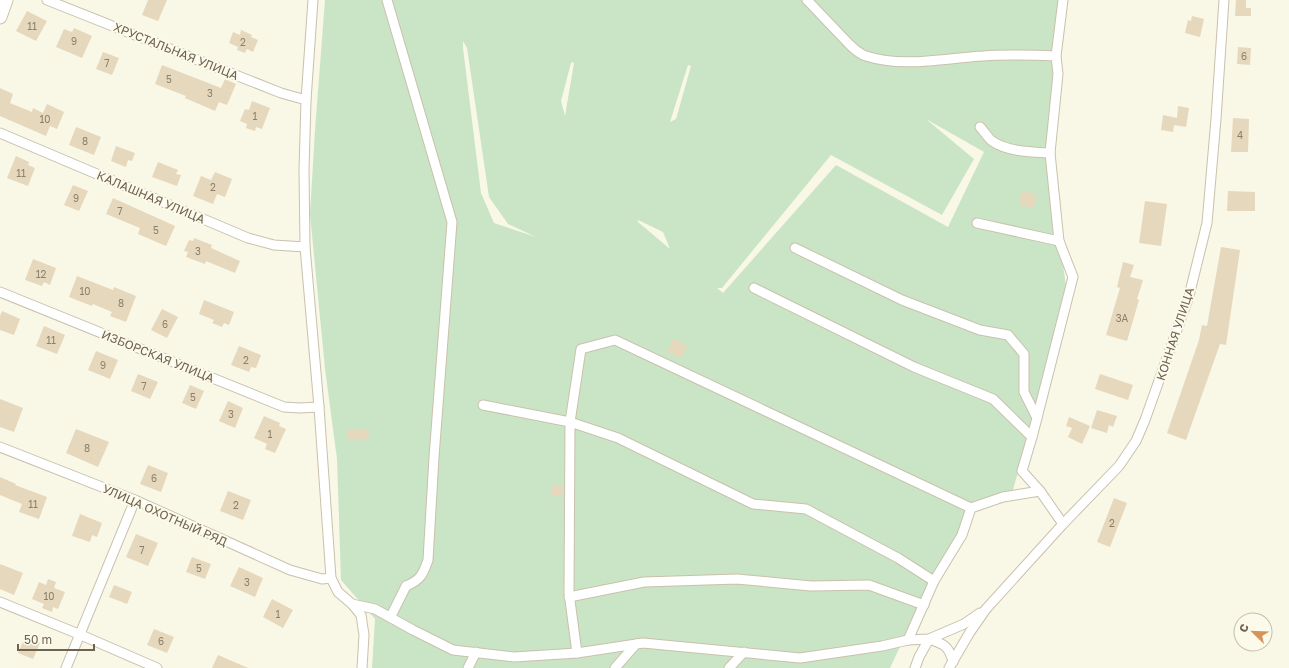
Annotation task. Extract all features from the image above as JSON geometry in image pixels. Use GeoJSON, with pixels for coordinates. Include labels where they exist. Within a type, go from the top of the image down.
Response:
{"type":"FeatureCollection","features":[{"type":"Feature","properties":{"kind":"street"},"geometry":{"type":"LineString","coordinates":[[0,17],[6,0]]}},
{"type":"Feature","properties":{"kind":"street","name":"ХРУСТАЛЬНАЯ УЛИЦА"},"geometry":{"type":"LineString","coordinates":[[47,0],[281,93],[306,100]]}},
{"type":"Feature","properties":{"kind":"street"},"geometry":{"type":"LineString","coordinates":[[313,0],[306,100],[304,170],[305,248],[331,578],[338,592],[352,604],[361,615],[364,635],[362,668]]}},
{"type":"Feature","properties":{"kind":"street"},"geometry":{"type":"LineString","coordinates":[[386,0],[452,222],[434,457],[428,560],[424,572],[416,582],[406,586],[391,616]]}},
{"type":"Feature","properties":{"kind":"street"},"geometry":{"type":"LineString","coordinates":[[807,0],[856,51],[866,56],[902,62],[984,56],[1056,56]]}},
{"type":"Feature","properties":{"kind":"street"},"geometry":{"type":"LineString","coordinates":[[1063,0],[1056,56],[1058,74],[1050,153],[1059,241],[1073,277],[1022,471],[1040,491],[1063,524]]}},
{"type":"Feature","properties":{"kind":"street","name":"КОННАЯ УЛИЦА"},"geometry":{"type":"LineString","coordinates":[[986,609],[1063,524],[1119,466],[1136,441],[1145,420],[1189,296],[1208,216],[1224,0]]}},
{"type":"Feature","properties":{"kind":"street"},"geometry":{"type":"LineString","coordinates":[[980,127],[992,141],[1011,149],[1028,152],[1050,153]]}},
{"type":"Feature","properties":{"kind":"street","name":"КАЛАШНАЯ УЛИЦА"},"geometry":{"type":"LineString","coordinates":[[0,133],[248,238],[274,245],[305,248]]}},
{"type":"Feature","properties":{"kind":"street"},"geometry":{"type":"LineString","coordinates":[[977,223],[1059,241]]}},
{"type":"Feature","properties":{"kind":"street"},"geometry":{"type":"LineString","coordinates":[[795,248],[902,300],[980,330],[1008,335],[1024,354],[1024,392],[1037,418]]}},
{"type":"Feature","properties":{"kind":"street"},"geometry":{"type":"LineString","coordinates":[[754,288],[914,367],[993,399],[1032,437]]}},
{"type":"Feature","properties":{"kind":"street","name":"ИЗБОРСКАЯ УЛИЦА"},"geometry":{"type":"LineString","coordinates":[[0,292],[284,407],[318,407]]}},
{"type":"Feature","properties":{"kind":"street"},"geometry":{"type":"LineString","coordinates":[[576,653],[569,597],[570,422],[580,349],[615,340],[971,508],[1003,497],[1040,491]]}},
{"type":"Feature","properties":{"kind":"street"},"geometry":{"type":"LineString","coordinates":[[483,405],[570,422],[618,438],[753,504],[806,509],[898,558],[934,581]]}},
{"type":"Feature","properties":{"kind":"street","name":"УЛИЦА ОХОТНЫЙ РЯД"},"geometry":{"type":"LineString","coordinates":[[0,447],[135,500],[290,570],[322,579],[331,578]]}},
{"type":"Feature","properties":{"kind":"street"},"geometry":{"type":"LineString","coordinates":[[66,668],[81,635],[135,500]]}},
{"type":"Feature","properties":{"kind":"street"},"geometry":{"type":"LineString","coordinates":[[908,640],[934,581],[962,535],[971,508]]}},
{"type":"Feature","properties":{"kind":"street"},"geometry":{"type":"LineString","coordinates":[[569,597],[644,582],[736,579],[810,586],[869,585],[924,605]]}},
{"type":"Feature","properties":{"kind":"street"},"geometry":{"type":"LineString","coordinates":[[0,602],[157,668]]}},
{"type":"Feature","properties":{"kind":"street"},"geometry":{"type":"LineString","coordinates":[[352,604],[375,609],[391,616],[413,630],[453,650],[514,657],[576,653],[643,643],[800,658],[882,646],[908,640],[929,638],[964,624],[986,609]]}},
{"type":"Feature","properties":{"kind":"street"},"geometry":{"type":"LineString","coordinates":[[951,665],[970,632],[986,609]]}},
{"type":"Feature","properties":{"kind":"street"},"geometry":{"type":"LineString","coordinates":[[929,638],[941,643],[950,651],[951,665]]}},
{"type":"Feature","properties":{"kind":"street"},"geometry":{"type":"LineString","coordinates":[[915,668],[919,656],[929,638]]}},
{"type":"Feature","properties":{"kind":"street"},"geometry":{"type":"LineString","coordinates":[[615,668],[636,644]]}},
{"type":"Feature","properties":{"kind":"street"},"geometry":{"type":"LineString","coordinates":[[468,668],[476,652]]}},
{"type":"Feature","properties":{"kind":"street"},"geometry":{"type":"LineString","coordinates":[[729,668],[744,652]]}},
{"type":"Feature","properties":{"kind":"street"},"geometry":{"type":"LineString","coordinates":[[796,668],[800,658]]}},
{"type":"Feature","properties":{"kind":"green space"},"geometry":{"type":"Polygon","coordinates":[[[325,0],[1060,0],[1055,73],[1047,151],[1066,286],[1048,364],[1013,490],[974,501],[962,539],[938,565],[890,668],[372,668],[375,619],[341,580],[337,459],[325,369],[310,214],[325,0]],[[463,41],[481,193],[494,223],[536,237],[508,224],[489,197],[467,48],[463,41]],[[571,63],[561,101],[565,116],[574,63],[571,63]],[[688,65],[670,122],[676,119],[691,66],[688,65]],[[926,119],[974,159],[942,215],[831,155],[722,288],[717,288],[723,293],[836,165],[948,227],[984,152],[926,119]],[[638,220],[638,222],[670,249],[663,232],[638,220]]]}},
{"type":"Feature","properties":{"kind":"building"},"geometry":{"type":"Polygon","coordinates":[[[148,0],[167,0],[158,21],[142,15],[148,0]]]}},
{"type":"Feature","properties":{"kind":"building"},"geometry":{"type":"Polygon","coordinates":[[[1236,0],[1246,0],[1246,8],[1251,8],[1251,16],[1235,16],[1236,0]]]}},
{"type":"Feature","properties":{"kind":"building"},"geometry":{"type":"Polygon","coordinates":[[[27,11],[47,21],[36,41],[16,31],[27,11]]]}},
{"type":"Feature","properties":{"kind":"building"},"geometry":{"type":"Polygon","coordinates":[[[1192,16],[1204,19],[1200,37],[1185,33],[1188,20],[1191,21],[1192,16]]]}},
{"type":"Feature","properties":{"kind":"building"},"geometry":{"type":"Polygon","coordinates":[[[74,28],[92,36],[82,58],[56,47],[64,29],[72,32],[74,28]]]}},
{"type":"Feature","properties":{"kind":"building"},"geometry":{"type":"Polygon","coordinates":[[[241,30],[252,35],[251,37],[258,40],[253,52],[247,49],[245,53],[237,50],[238,47],[229,43],[233,32],[240,35],[241,30]]]}},
{"type":"Feature","properties":{"kind":"building"},"geometry":{"type":"Polygon","coordinates":[[[1238,47],[1251,48],[1250,65],[1237,64],[1238,47]]]}},
{"type":"Feature","properties":{"kind":"building"},"geometry":{"type":"Polygon","coordinates":[[[103,52],[119,58],[112,75],[96,69],[103,52]]]}},
{"type":"Feature","properties":{"kind":"building"},"geometry":{"type":"Polygon","coordinates":[[[162,65],[221,88],[225,79],[236,84],[227,105],[219,102],[215,111],[185,98],[186,96],[155,84],[162,65]]]}},
{"type":"Feature","properties":{"kind":"building"},"geometry":{"type":"Polygon","coordinates":[[[0,88],[13,94],[10,103],[32,112],[33,108],[43,113],[47,104],[64,112],[57,129],[50,126],[46,136],[0,116],[0,88]]]}},
{"type":"Feature","properties":{"kind":"building"},"geometry":{"type":"Polygon","coordinates":[[[252,101],[270,108],[262,129],[256,127],[255,131],[246,128],[247,124],[240,121],[245,109],[249,110],[252,101]]]}},
{"type":"Feature","properties":{"kind":"building"},"geometry":{"type":"Polygon","coordinates":[[[1178,106],[1189,108],[1186,127],[1174,125],[1173,132],[1161,130],[1163,115],[1177,118],[1178,106]]]}},
{"type":"Feature","properties":{"kind":"building"},"geometry":{"type":"Polygon","coordinates":[[[1233,118],[1249,119],[1248,152],[1231,152],[1233,118]]]}},
{"type":"Feature","properties":{"kind":"building"},"geometry":{"type":"Polygon","coordinates":[[[76,127],[101,137],[94,155],[69,145],[76,127]]]}},
{"type":"Feature","properties":{"kind":"building"},"geometry":{"type":"Polygon","coordinates":[[[116,146],[135,153],[132,161],[128,160],[126,167],[111,161],[116,146]]]}},
{"type":"Feature","properties":{"kind":"building"},"geometry":{"type":"Polygon","coordinates":[[[16,156],[29,162],[28,165],[35,168],[28,186],[7,178],[16,156]]]}},
{"type":"Feature","properties":{"kind":"building"},"geometry":{"type":"Polygon","coordinates":[[[158,162],[178,170],[176,174],[181,175],[177,186],[152,177],[158,162]]]}},
{"type":"Feature","properties":{"kind":"building"},"geometry":{"type":"Polygon","coordinates":[[[215,172],[232,179],[225,197],[217,194],[213,204],[193,196],[201,176],[211,180],[215,172]]]}},
{"type":"Feature","properties":{"kind":"building"},"geometry":{"type":"Polygon","coordinates":[[[73,185],[88,191],[79,211],[64,205],[73,185]]]}},
{"type":"Feature","properties":{"kind":"building"},"geometry":{"type":"Polygon","coordinates":[[[1022,191],[1037,195],[1033,208],[1019,204],[1022,191]]]}},
{"type":"Feature","properties":{"kind":"building"},"geometry":{"type":"Polygon","coordinates":[[[1228,191],[1255,192],[1255,211],[1227,211],[1228,191]]]}},
{"type":"Feature","properties":{"kind":"building"},"geometry":{"type":"Polygon","coordinates":[[[113,198],[175,226],[166,246],[138,234],[140,228],[106,214],[113,198]]]}},
{"type":"Feature","properties":{"kind":"building"},"geometry":{"type":"Polygon","coordinates":[[[1145,201],[1167,204],[1161,246],[1139,243],[1145,201]]]}},
{"type":"Feature","properties":{"kind":"building"},"geometry":{"type":"Polygon","coordinates":[[[194,238],[212,245],[211,248],[240,261],[235,273],[206,261],[205,264],[186,257],[188,252],[184,251],[189,240],[193,241],[194,238]]]}},
{"type":"Feature","properties":{"kind":"building"},"geometry":{"type":"Polygon","coordinates":[[[1221,247],[1240,250],[1226,345],[1220,344],[1186,440],[1167,433],[1199,340],[1202,325],[1207,326],[1221,247]]]}},
{"type":"Feature","properties":{"kind":"building"},"geometry":{"type":"Polygon","coordinates":[[[33,259],[56,268],[50,285],[44,282],[42,286],[25,280],[33,259]]]}},
{"type":"Feature","properties":{"kind":"building"},"geometry":{"type":"Polygon","coordinates":[[[1123,262],[1134,265],[1130,277],[1143,280],[1137,299],[1139,300],[1127,341],[1106,335],[1120,288],[1117,287],[1123,262]]]}},
{"type":"Feature","properties":{"kind":"building"},"geometry":{"type":"Polygon","coordinates":[[[77,276],[113,290],[114,287],[136,296],[126,322],[110,316],[112,312],[93,304],[92,306],[69,297],[77,276]]]}},
{"type":"Feature","properties":{"kind":"building"},"geometry":{"type":"Polygon","coordinates":[[[204,300],[234,312],[229,325],[224,323],[222,327],[212,323],[214,320],[199,314],[204,300]]]}},
{"type":"Feature","properties":{"kind":"building"},"geometry":{"type":"Polygon","coordinates":[[[162,309],[178,317],[167,338],[151,330],[162,309]]]}},
{"type":"Feature","properties":{"kind":"building"},"geometry":{"type":"Polygon","coordinates":[[[2,311],[20,319],[14,335],[0,330],[0,316],[2,311]]]}},
{"type":"Feature","properties":{"kind":"building"},"geometry":{"type":"Polygon","coordinates":[[[44,326],[65,335],[57,354],[36,346],[44,326]]]}},
{"type":"Feature","properties":{"kind":"building"},"geometry":{"type":"Polygon","coordinates":[[[673,339],[687,346],[681,358],[667,352],[673,339]]]}},
{"type":"Feature","properties":{"kind":"building"},"geometry":{"type":"Polygon","coordinates":[[[239,346],[261,355],[256,368],[251,367],[249,372],[231,365],[239,346]]]}},
{"type":"Feature","properties":{"kind":"building"},"geometry":{"type":"Polygon","coordinates":[[[96,351],[118,360],[110,379],[88,370],[96,351]]]}},
{"type":"Feature","properties":{"kind":"building"},"geometry":{"type":"Polygon","coordinates":[[[138,374],[158,382],[150,399],[131,391],[138,374]]]}},
{"type":"Feature","properties":{"kind":"building"},"geometry":{"type":"Polygon","coordinates":[[[1100,374],[1133,385],[1128,400],[1095,389],[1100,374]]]}},
{"type":"Feature","properties":{"kind":"building"},"geometry":{"type":"Polygon","coordinates":[[[190,385],[204,391],[196,409],[182,403],[190,385]]]}},
{"type":"Feature","properties":{"kind":"building"},"geometry":{"type":"Polygon","coordinates":[[[0,399],[23,408],[14,432],[0,427],[0,399]]]}},
{"type":"Feature","properties":{"kind":"building"},"geometry":{"type":"Polygon","coordinates":[[[228,401],[243,408],[235,428],[219,421],[228,401]]]}},
{"type":"Feature","properties":{"kind":"building"},"geometry":{"type":"Polygon","coordinates":[[[1097,410],[1117,416],[1113,427],[1109,425],[1107,433],[1091,428],[1097,410]]]}},
{"type":"Feature","properties":{"kind":"building"},"geometry":{"type":"Polygon","coordinates":[[[264,416],[280,423],[279,426],[286,429],[275,453],[265,449],[267,444],[254,438],[264,416]]]}},
{"type":"Feature","properties":{"kind":"building"},"geometry":{"type":"Polygon","coordinates":[[[1069,417],[1090,426],[1082,444],[1068,437],[1072,428],[1066,426],[1069,417]]]}},
{"type":"Feature","properties":{"kind":"building"},"geometry":{"type":"Polygon","coordinates":[[[76,429],[109,442],[98,467],[66,453],[76,429]]]}},
{"type":"Feature","properties":{"kind":"building"},"geometry":{"type":"Polygon","coordinates":[[[348,429],[369,429],[368,440],[347,439],[348,429]]]}},
{"type":"Feature","properties":{"kind":"building"},"geometry":{"type":"Polygon","coordinates":[[[148,465],[168,473],[161,492],[140,484],[148,465]]]}},
{"type":"Feature","properties":{"kind":"building"},"geometry":{"type":"Polygon","coordinates":[[[0,477],[16,484],[15,485],[47,497],[39,519],[19,512],[22,504],[0,495],[0,477]]]}},
{"type":"Feature","properties":{"kind":"building"},"geometry":{"type":"Polygon","coordinates":[[[553,484],[563,486],[562,497],[551,495],[553,484]]]}},
{"type":"Feature","properties":{"kind":"building"},"geometry":{"type":"Polygon","coordinates":[[[228,491],[251,500],[243,520],[220,511],[228,491]]]}},
{"type":"Feature","properties":{"kind":"building"},"geometry":{"type":"Polygon","coordinates":[[[1114,498],[1127,503],[1110,547],[1097,542],[1114,498]]]}},
{"type":"Feature","properties":{"kind":"building"},"geometry":{"type":"Polygon","coordinates":[[[80,514],[102,523],[97,537],[92,535],[90,542],[72,536],[80,514]]]}},
{"type":"Feature","properties":{"kind":"building"},"geometry":{"type":"Polygon","coordinates":[[[136,534],[158,543],[148,566],[126,557],[136,534]]]}},
{"type":"Feature","properties":{"kind":"building"},"geometry":{"type":"Polygon","coordinates":[[[192,557],[211,564],[205,579],[186,572],[192,557]]]}},
{"type":"Feature","properties":{"kind":"building"},"geometry":{"type":"Polygon","coordinates":[[[0,564],[23,573],[14,595],[0,589],[0,564]]]}},
{"type":"Feature","properties":{"kind":"building"},"geometry":{"type":"Polygon","coordinates":[[[239,567],[263,578],[255,597],[230,586],[239,567]]]}},
{"type":"Feature","properties":{"kind":"building"},"geometry":{"type":"Polygon","coordinates":[[[48,579],[56,582],[54,588],[65,592],[58,609],[53,607],[52,612],[42,608],[44,604],[32,599],[39,582],[46,585],[48,579]]]}},
{"type":"Feature","properties":{"kind":"building"},"geometry":{"type":"Polygon","coordinates":[[[114,585],[132,592],[127,604],[109,597],[114,585]]]}},
{"type":"Feature","properties":{"kind":"building"},"geometry":{"type":"Polygon","coordinates":[[[272,599],[293,610],[283,628],[263,617],[272,599]]]}},
{"type":"Feature","properties":{"kind":"building"},"geometry":{"type":"Polygon","coordinates":[[[154,629],[174,637],[167,653],[147,645],[154,629]]]}},
{"type":"Feature","properties":{"kind":"building"},"geometry":{"type":"Polygon","coordinates":[[[25,637],[40,643],[33,659],[18,653],[25,637]]]}},
{"type":"Feature","properties":{"kind":"building"},"geometry":{"type":"Polygon","coordinates":[[[218,655],[248,668],[212,668],[218,655]]]}}]}
